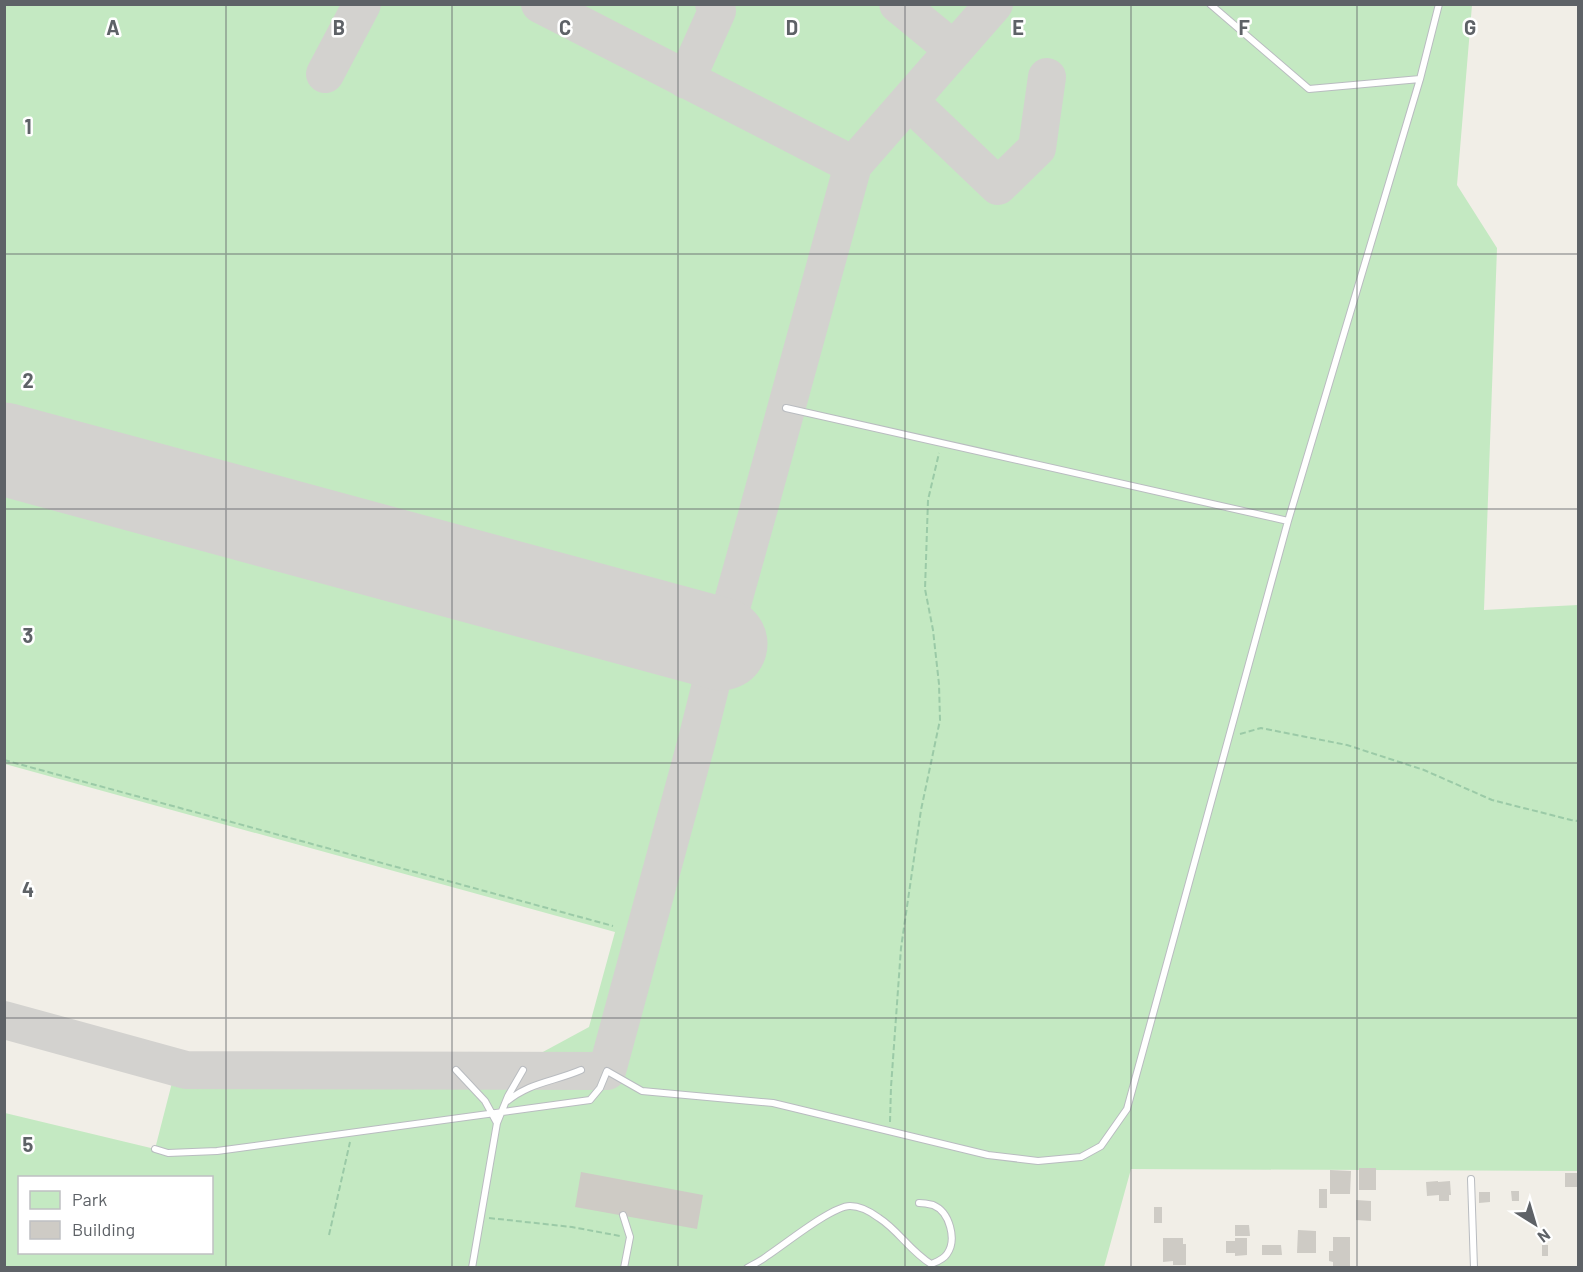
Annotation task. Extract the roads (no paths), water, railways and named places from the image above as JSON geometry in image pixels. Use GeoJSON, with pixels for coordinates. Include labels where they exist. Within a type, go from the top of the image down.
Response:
{"type":"FeatureCollection","features":[{"type":"Feature","properties":{"kind":"lane"},"geometry":{"type":"LineString","coordinates":[[1210,4],[1309,89],[1420,79]]}},
{"type":"Feature","properties":{"kind":"lane"},"geometry":{"type":"LineString","coordinates":[[155,1149],[168,1153],[217,1151],[590,1100],[600,1088],[607,1071],[642,1091],[773,1103],[988,1155],[1038,1161],[1081,1157],[1101,1146],[1127,1109],[1288,521],[1420,79],[1439,4]]}},
{"type":"Feature","properties":{"kind":"lane"},"geometry":{"type":"LineString","coordinates":[[786,408],[1288,521]]}},
{"type":"Feature","properties":{"kind":"lane"},"geometry":{"type":"LineString","coordinates":[[456,1070],[485,1101],[496,1123]]}},
{"type":"Feature","properties":{"kind":"lane"},"geometry":{"type":"LineString","coordinates":[[505,1102],[517,1093],[545,1081],[562,1078],[581,1070]]}},
{"type":"Feature","properties":{"kind":"lane"},"geometry":{"type":"LineString","coordinates":[[472,1268],[496,1123],[515,1082],[523,1071]]}},
{"type":"Feature","properties":{"kind":"lane"},"geometry":{"type":"LineString","coordinates":[[1471,1179],[1474,1268]]}},
{"type":"Feature","properties":{"kind":"lane"},"geometry":{"type":"LineString","coordinates":[[747,1268],[827,1215],[841,1207],[851,1206],[864,1209],[881,1219],[919,1257],[931,1264],[938,1262],[947,1254],[951,1227],[943,1213],[934,1205],[919,1203]]}},
{"type":"Feature","properties":{"kind":"lane"},"geometry":{"type":"LineString","coordinates":[[623,1215],[630,1238],[624,1268]]}}]}
